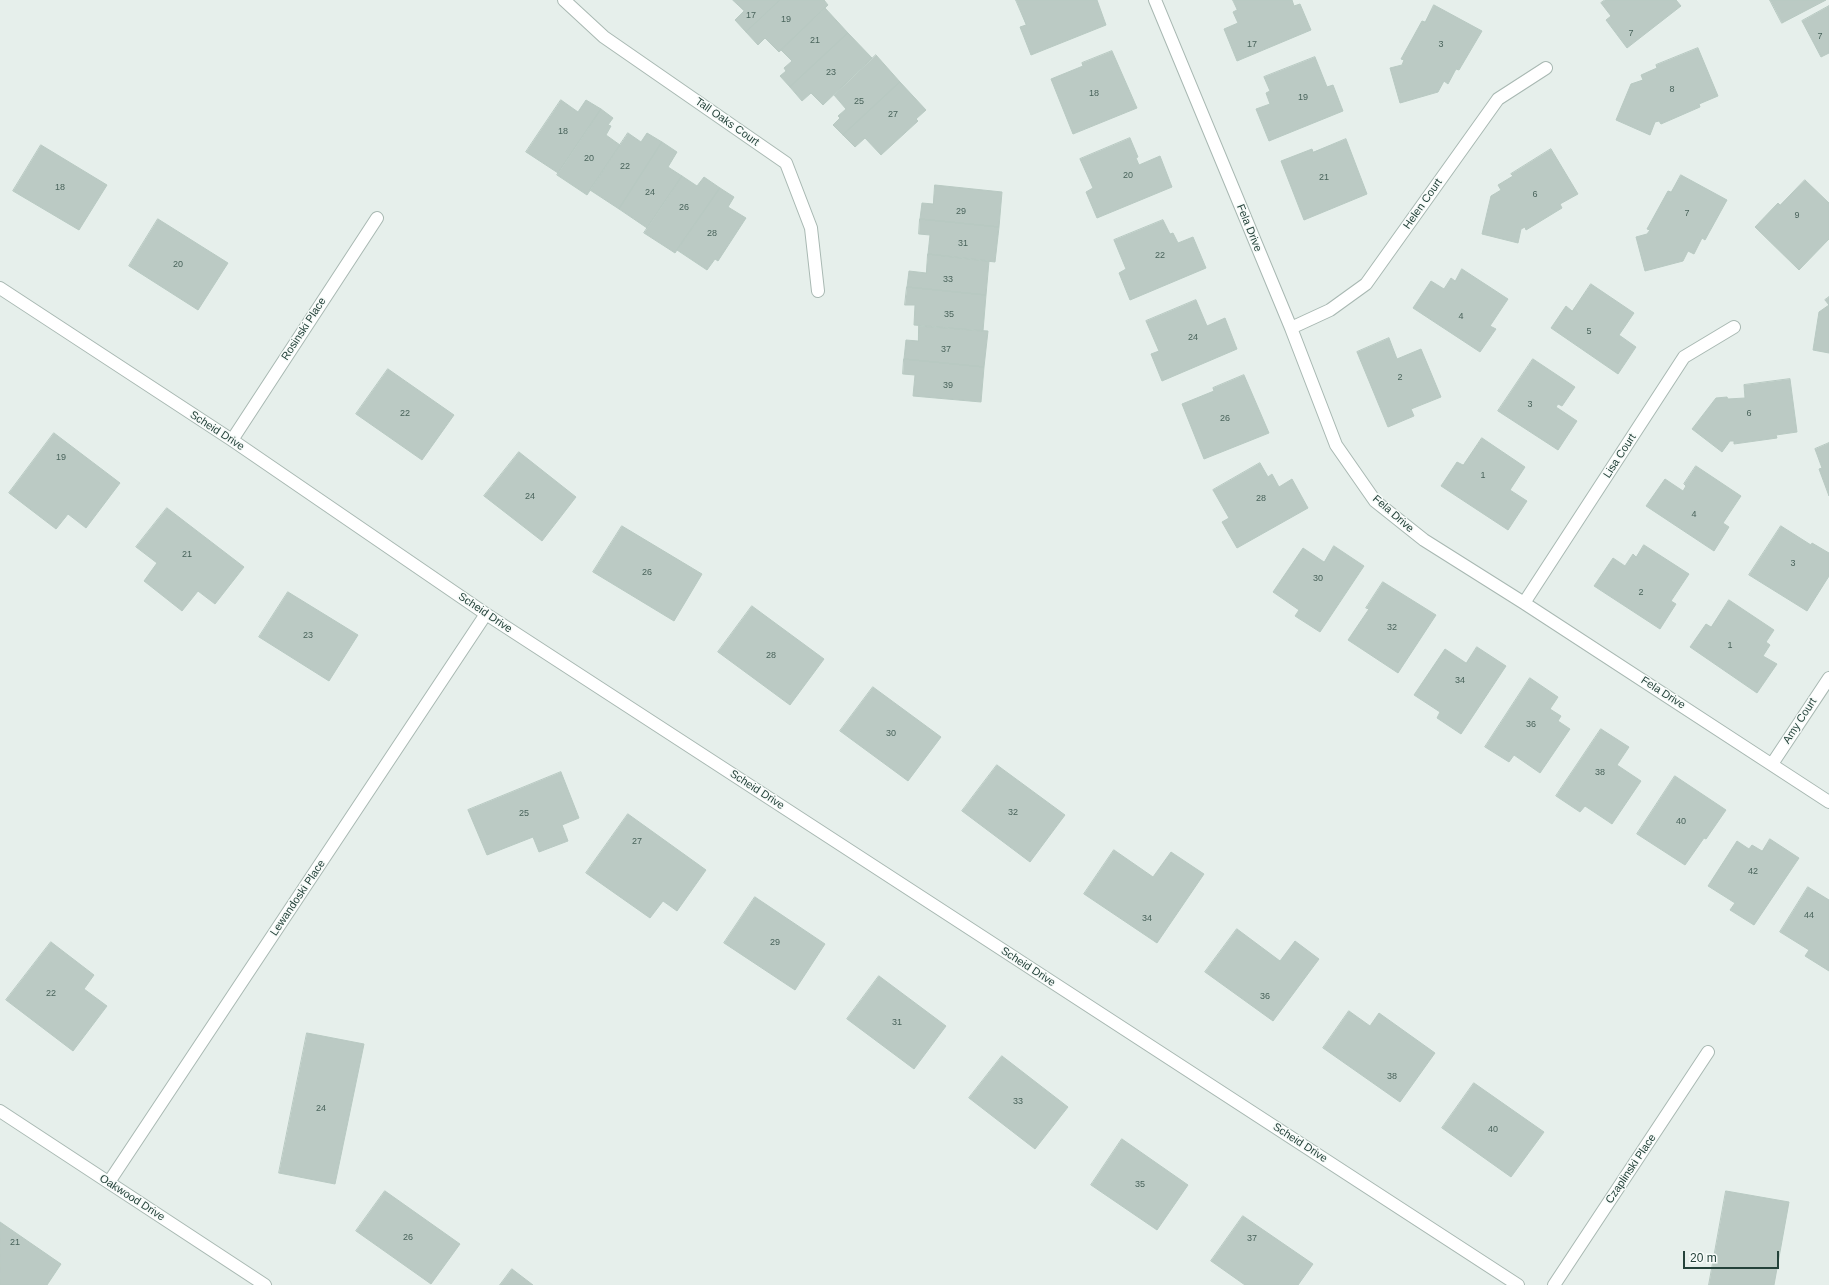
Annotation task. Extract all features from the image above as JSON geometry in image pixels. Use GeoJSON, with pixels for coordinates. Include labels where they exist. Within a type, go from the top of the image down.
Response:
{"type":"FeatureCollection","features":[{"type":"Feature","properties":{"kind":"street","name":"Tall Oaks Court"},"geometry":{"type":"LineString","coordinates":[[564,0],[604,37],[786,163],[811,228],[818,291]]}},
{"type":"Feature","properties":{"kind":"street","name":"Fela Drive"},"geometry":{"type":"LineString","coordinates":[[1155,0],[1291,328],[1336,444],[1375,501],[1424,540],[1524,603],[1829,802]]}},
{"type":"Feature","properties":{"kind":"street","name":"Helen Court"},"geometry":{"type":"LineString","coordinates":[[1291,328],[1330,310],[1366,284],[1498,99],[1546,68]]}},
{"type":"Feature","properties":{"kind":"street","name":"Rosinski Place"},"geometry":{"type":"LineString","coordinates":[[232,440],[377,218]]}},
{"type":"Feature","properties":{"kind":"street","name":"Scheid Drive"},"geometry":{"type":"LineString","coordinates":[[0,288],[232,440],[486,614],[1518,1285]]}},
{"type":"Feature","properties":{"kind":"street","name":"Lisa Court"},"geometry":{"type":"LineString","coordinates":[[1524,603],[1684,357],[1734,327]]}},
{"type":"Feature","properties":{"kind":"street","name":"Lewandoski Place"},"geometry":{"type":"LineString","coordinates":[[109,1182],[486,614]]}},
{"type":"Feature","properties":{"kind":"street","name":"Amy Court"},"geometry":{"type":"LineString","coordinates":[[1772,764],[1829,678]]}},
{"type":"Feature","properties":{"kind":"street","name":"Czaplinski Place"},"geometry":{"type":"LineString","coordinates":[[1554,1285],[1708,1052]]}},
{"type":"Feature","properties":{"kind":"street","name":"Oakwood Drive"},"geometry":{"type":"LineString","coordinates":[[0,1111],[265,1285]]}},
{"type":"Feature","properties":{"kind":"building"},"geometry":{"type":"Polygon","coordinates":[[[733,0],[780,0],[746,32],[735,20],[744,11],[733,0]]]}},
{"type":"Feature","properties":{"kind":"building"},"geometry":{"type":"Polygon","coordinates":[[[780,0],[824,0],[828,5],[779,52],[765,38],[758,45],[746,32],[780,0]]]}},
{"type":"Feature","properties":{"kind":"building"},"geometry":{"type":"Polygon","coordinates":[[[1016,0],[1097,0],[1106,25],[1031,55],[1020,27],[1026,25],[1016,0]]]}},
{"type":"Feature","properties":{"kind":"building"},"geometry":{"type":"Polygon","coordinates":[[[1233,0],[1292,0],[1294,6],[1300,4],[1311,30],[1237,61],[1224,29],[1238,23],[1233,12],[1237,10],[1233,0]]]}},
{"type":"Feature","properties":{"kind":"building"},"geometry":{"type":"Polygon","coordinates":[[[1605,0],[1676,0],[1681,6],[1627,48],[1606,20],[1611,16],[1601,3],[1605,0]]]}},
{"type":"Feature","properties":{"kind":"building"},"geometry":{"type":"Polygon","coordinates":[[[1770,0],[1826,0],[1782,23],[1770,0]]]}},
{"type":"Feature","properties":{"kind":"building"},"geometry":{"type":"Polygon","coordinates":[[[1434,5],[1482,31],[1459,70],[1456,69],[1448,84],[1444,81],[1438,92],[1400,103],[1390,68],[1402,65],[1404,60],[1401,59],[1422,21],[1425,22],[1434,5]]]}},
{"type":"Feature","properties":{"kind":"building"},"geometry":{"type":"Polygon","coordinates":[[[1829,6],[1829,53],[1821,57],[1802,21],[1829,6]]]}},
{"type":"Feature","properties":{"kind":"building"},"geometry":{"type":"Polygon","coordinates":[[[825,8],[848,33],[790,87],[780,76],[786,71],[784,68],[792,61],[781,50],[825,8]]]}},
{"type":"Feature","properties":{"kind":"building"},"geometry":{"type":"Polygon","coordinates":[[[848,33],[872,58],[823,105],[811,93],[802,101],[790,87],[848,33]]]}},
{"type":"Feature","properties":{"kind":"building"},"geometry":{"type":"Polygon","coordinates":[[[1698,48],[1718,96],[1699,104],[1700,107],[1661,124],[1659,121],[1655,122],[1650,135],[1616,120],[1631,84],[1643,80],[1641,75],[1657,68],[1656,65],[1698,48]]]}},
{"type":"Feature","properties":{"kind":"building"},"geometry":{"type":"Polygon","coordinates":[[[1112,51],[1137,108],[1073,134],[1051,79],[1083,66],[1082,63],[1112,51]]]}},
{"type":"Feature","properties":{"kind":"building"},"geometry":{"type":"Polygon","coordinates":[[[876,55],[900,82],[843,135],[833,125],[840,118],[838,116],[846,109],[834,95],[876,55]]]}},
{"type":"Feature","properties":{"kind":"building"},"geometry":{"type":"Polygon","coordinates":[[[1315,57],[1327,87],[1333,85],[1343,111],[1269,141],[1256,109],[1270,104],[1266,93],[1270,91],[1264,77],[1315,57]]]}},
{"type":"Feature","properties":{"kind":"building"},"geometry":{"type":"Polygon","coordinates":[[[900,82],[926,110],[916,119],[918,121],[881,155],[865,138],[855,147],[843,135],[900,82]]]}},
{"type":"Feature","properties":{"kind":"building"},"geometry":{"type":"Polygon","coordinates":[[[561,100],[578,112],[586,100],[601,109],[558,173],[526,152],[561,100]]]}},
{"type":"Feature","properties":{"kind":"building"},"geometry":{"type":"Polygon","coordinates":[[[601,109],[613,118],[608,125],[611,126],[606,135],[620,145],[587,195],[557,175],[601,109]]]}},
{"type":"Feature","properties":{"kind":"building"},"geometry":{"type":"Polygon","coordinates":[[[628,133],[641,142],[647,133],[662,142],[619,209],[590,190],[628,133]]]}},
{"type":"Feature","properties":{"kind":"building"},"geometry":{"type":"Polygon","coordinates":[[[1130,138],[1138,157],[1136,158],[1139,165],[1160,156],[1172,187],[1097,218],[1086,192],[1093,188],[1080,159],[1130,138]]]}},
{"type":"Feature","properties":{"kind":"building"},"geometry":{"type":"Polygon","coordinates":[[[1346,139],[1367,194],[1304,220],[1281,161],[1312,149],[1313,152],[1346,139]]]}},
{"type":"Feature","properties":{"kind":"building"},"geometry":{"type":"Polygon","coordinates":[[[662,142],[677,152],[668,167],[682,176],[647,228],[619,209],[662,142]]]}},
{"type":"Feature","properties":{"kind":"building"},"geometry":{"type":"Polygon","coordinates":[[[41,145],[107,185],[79,230],[13,191],[41,145]]]}},
{"type":"Feature","properties":{"kind":"building"},"geometry":{"type":"Polygon","coordinates":[[[1551,149],[1578,194],[1560,204],[1562,208],[1526,230],[1525,227],[1521,229],[1518,243],[1482,234],[1491,196],[1501,190],[1498,185],[1513,176],[1511,174],[1551,149]]]}},
{"type":"Feature","properties":{"kind":"building"},"geometry":{"type":"Polygon","coordinates":[[[1681,175],[1727,200],[1705,240],[1702,238],[1694,254],[1688,251],[1683,261],[1645,271],[1636,237],[1647,234],[1650,230],[1647,229],[1668,191],[1671,192],[1681,175]]]}},
{"type":"Feature","properties":{"kind":"building"},"geometry":{"type":"Polygon","coordinates":[[[682,176],[697,186],[704,177],[720,188],[675,253],[644,233],[682,176]]]}},
{"type":"Feature","properties":{"kind":"building"},"geometry":{"type":"Polygon","coordinates":[[[1805,180],[1829,203],[1829,239],[1799,270],[1755,227],[1778,203],[1780,205],[1805,180]]]}},
{"type":"Feature","properties":{"kind":"building"},"geometry":{"type":"Polygon","coordinates":[[[935,185],[1002,192],[999,227],[920,219],[922,203],[933,204],[935,185]]]}},
{"type":"Feature","properties":{"kind":"building"},"geometry":{"type":"Polygon","coordinates":[[[720,188],[734,197],[728,207],[746,218],[718,261],[715,259],[707,270],[677,250],[720,188]]]}},
{"type":"Feature","properties":{"kind":"building"},"geometry":{"type":"Polygon","coordinates":[[[158,219],[228,263],[198,310],[129,266],[158,219]]]}},
{"type":"Feature","properties":{"kind":"building"},"geometry":{"type":"Polygon","coordinates":[[[920,219],[999,227],[995,262],[928,254],[930,235],[919,234],[920,219]]]}},
{"type":"Feature","properties":{"kind":"building"},"geometry":{"type":"Polygon","coordinates":[[[1163,220],[1170,234],[1173,233],[1178,243],[1193,237],[1206,268],[1130,300],[1119,273],[1126,269],[1114,240],[1163,220]]]}},
{"type":"Feature","properties":{"kind":"building"},"geometry":{"type":"Polygon","coordinates":[[[928,254],[989,261],[986,295],[907,287],[909,271],[926,273],[928,254]]]}},
{"type":"Feature","properties":{"kind":"building"},"geometry":{"type":"Polygon","coordinates":[[[1462,269],[1508,299],[1490,326],[1496,329],[1480,352],[1413,308],[1431,281],[1444,289],[1451,278],[1455,281],[1462,269]]]}},
{"type":"Feature","properties":{"kind":"building"},"geometry":{"type":"Polygon","coordinates":[[[1591,284],[1634,313],[1619,335],[1636,347],[1618,374],[1551,328],[1566,306],[1572,311],[1591,284]]]}},
{"type":"Feature","properties":{"kind":"building"},"geometry":{"type":"Polygon","coordinates":[[[907,287],[986,295],[983,331],[914,325],[915,305],[905,305],[907,287]]]}},
{"type":"Feature","properties":{"kind":"building"},"geometry":{"type":"Polygon","coordinates":[[[1829,297],[1829,305],[1825,300],[1829,297]]]}},
{"type":"Feature","properties":{"kind":"building"},"geometry":{"type":"Polygon","coordinates":[[[1196,300],[1207,326],[1225,318],[1237,349],[1162,381],[1151,354],[1159,351],[1146,321],[1196,300]]]}},
{"type":"Feature","properties":{"kind":"building"},"geometry":{"type":"Polygon","coordinates":[[[1829,305],[1829,353],[1813,350],[1819,312],[1829,305]]]}},
{"type":"Feature","properties":{"kind":"building"},"geometry":{"type":"Polygon","coordinates":[[[919,326],[988,331],[984,367],[904,359],[906,340],[918,341],[919,326]]]}},
{"type":"Feature","properties":{"kind":"building"},"geometry":{"type":"Polygon","coordinates":[[[1389,338],[1397,359],[1421,349],[1441,397],[1411,409],[1414,416],[1388,427],[1357,352],[1389,338]]]}},
{"type":"Feature","properties":{"kind":"building"},"geometry":{"type":"Polygon","coordinates":[[[904,359],[984,367],[981,402],[913,396],[915,375],[903,374],[904,359]]]}},
{"type":"Feature","properties":{"kind":"building"},"geometry":{"type":"Polygon","coordinates":[[[1533,359],[1575,387],[1562,406],[1558,404],[1556,407],[1577,421],[1558,450],[1498,411],[1533,359]]]}},
{"type":"Feature","properties":{"kind":"building"},"geometry":{"type":"Polygon","coordinates":[[[388,369],[454,415],[422,460],[356,414],[388,369]]]}},
{"type":"Feature","properties":{"kind":"building"},"geometry":{"type":"Polygon","coordinates":[[[1244,375],[1269,433],[1204,459],[1182,404],[1214,391],[1213,388],[1244,375]]]}},
{"type":"Feature","properties":{"kind":"building"},"geometry":{"type":"Polygon","coordinates":[[[1790,379],[1797,432],[1776,435],[1777,438],[1734,444],[1734,441],[1730,441],[1722,452],[1692,429],[1716,398],[1745,398],[1744,385],[1790,379]]]}},
{"type":"Feature","properties":{"kind":"building"},"geometry":{"type":"Polygon","coordinates":[[[54,433],[120,483],[86,528],[68,514],[56,529],[9,493],[54,433]]]}},
{"type":"Feature","properties":{"kind":"building"},"geometry":{"type":"Polygon","coordinates":[[[1482,438],[1525,467],[1510,490],[1527,501],[1508,530],[1441,486],[1457,462],[1463,465],[1482,438]]]}},
{"type":"Feature","properties":{"kind":"building"},"geometry":{"type":"Polygon","coordinates":[[[1829,443],[1829,496],[1819,469],[1822,468],[1815,449],[1829,443]]]}},
{"type":"Feature","properties":{"kind":"building"},"geometry":{"type":"Polygon","coordinates":[[[519,452],[576,497],[542,541],[484,496],[519,452]]]}},
{"type":"Feature","properties":{"kind":"building"},"geometry":{"type":"Polygon","coordinates":[[[1260,463],[1268,477],[1272,474],[1279,487],[1292,479],[1308,508],[1237,548],[1222,522],[1229,518],[1213,490],[1260,463]]]}},
{"type":"Feature","properties":{"kind":"building"},"geometry":{"type":"Polygon","coordinates":[[[1696,466],[1741,496],[1723,523],[1729,527],[1714,551],[1646,506],[1665,479],[1683,491],[1686,486],[1684,484],[1696,466]]]}},
{"type":"Feature","properties":{"kind":"building"},"geometry":{"type":"Polygon","coordinates":[[[167,508],[244,567],[215,604],[198,591],[182,611],[144,581],[157,563],[136,547],[167,508]]]}},
{"type":"Feature","properties":{"kind":"building"},"geometry":{"type":"Polygon","coordinates":[[[622,526],[702,574],[674,621],[593,572],[622,526]]]}},
{"type":"Feature","properties":{"kind":"building"},"geometry":{"type":"Polygon","coordinates":[[[1781,526],[1811,545],[1812,543],[1829,553],[1829,576],[1807,611],[1749,575],[1781,526]]]}},
{"type":"Feature","properties":{"kind":"building"},"geometry":{"type":"Polygon","coordinates":[[[1644,545],[1689,574],[1671,601],[1676,604],[1660,629],[1594,586],[1613,558],[1625,566],[1633,554],[1636,557],[1644,545]]]}},
{"type":"Feature","properties":{"kind":"building"},"geometry":{"type":"Polygon","coordinates":[[[1334,546],[1364,566],[1320,632],[1295,616],[1299,610],[1273,592],[1303,548],[1324,562],[1334,546]]]}},
{"type":"Feature","properties":{"kind":"building"},"geometry":{"type":"Polygon","coordinates":[[[1383,582],[1436,615],[1398,673],[1348,640],[1369,609],[1366,608],[1383,582]]]}},
{"type":"Feature","properties":{"kind":"building"},"geometry":{"type":"Polygon","coordinates":[[[288,592],[358,635],[329,681],[259,637],[288,592]]]}},
{"type":"Feature","properties":{"kind":"building"},"geometry":{"type":"Polygon","coordinates":[[[1729,600],[1774,630],[1766,642],[1770,645],[1763,656],[1777,664],[1757,693],[1690,647],[1706,624],[1711,627],[1729,600]]]}},
{"type":"Feature","properties":{"kind":"building"},"geometry":{"type":"Polygon","coordinates":[[[752,606],[824,659],[790,705],[718,652],[752,606]]]}},
{"type":"Feature","properties":{"kind":"building"},"geometry":{"type":"Polygon","coordinates":[[[1477,647],[1506,666],[1461,734],[1437,718],[1440,712],[1414,695],[1445,649],[1466,663],[1477,647]]]}},
{"type":"Feature","properties":{"kind":"building"},"geometry":{"type":"Polygon","coordinates":[[[1530,678],[1558,697],[1550,709],[1561,716],[1558,721],[1570,729],[1540,773],[1514,755],[1509,762],[1485,747],[1530,678]]]}},
{"type":"Feature","properties":{"kind":"building"},"geometry":{"type":"Polygon","coordinates":[[[873,687],[941,737],[908,781],[840,731],[873,687]]]}},
{"type":"Feature","properties":{"kind":"building"},"geometry":{"type":"Polygon","coordinates":[[[1601,729],[1629,747],[1617,765],[1641,781],[1612,824],[1585,806],[1580,812],[1556,796],[1601,729]]]}},
{"type":"Feature","properties":{"kind":"building"},"geometry":{"type":"Polygon","coordinates":[[[997,765],[1065,815],[1030,862],[962,811],[997,765]]]}},
{"type":"Feature","properties":{"kind":"building"},"geometry":{"type":"Polygon","coordinates":[[[561,772],[579,818],[562,825],[568,841],[539,852],[533,837],[487,855],[468,810],[561,772]]]}},
{"type":"Feature","properties":{"kind":"building"},"geometry":{"type":"Polygon","coordinates":[[[1675,776],[1726,810],[1706,839],[1704,838],[1685,865],[1637,834],[1675,776]]]}},
{"type":"Feature","properties":{"kind":"building"},"geometry":{"type":"Polygon","coordinates":[[[628,814],[706,870],[677,911],[663,901],[650,918],[586,873],[628,814]]]}},
{"type":"Feature","properties":{"kind":"building"},"geometry":{"type":"Polygon","coordinates":[[[1770,839],[1799,858],[1754,925],[1730,910],[1735,903],[1708,886],[1737,841],[1749,849],[1752,845],[1762,851],[1770,839]]]}},
{"type":"Feature","properties":{"kind":"building"},"geometry":{"type":"Polygon","coordinates":[[[1114,850],[1153,877],[1171,852],[1204,874],[1157,943],[1084,894],[1114,850]]]}},
{"type":"Feature","properties":{"kind":"building"},"geometry":{"type":"Polygon","coordinates":[[[1808,887],[1829,900],[1829,971],[1805,956],[1809,950],[1780,932],[1808,887]]]}},
{"type":"Feature","properties":{"kind":"building"},"geometry":{"type":"Polygon","coordinates":[[[755,897],[825,944],[795,990],[724,943],[755,897]]]}},
{"type":"Feature","properties":{"kind":"building"},"geometry":{"type":"Polygon","coordinates":[[[1237,929],[1280,961],[1295,941],[1319,959],[1273,1021],[1205,972],[1237,929]]]}},
{"type":"Feature","properties":{"kind":"building"},"geometry":{"type":"Polygon","coordinates":[[[51,942],[94,975],[84,989],[107,1006],[73,1051],[6,1000],[51,942]]]}},
{"type":"Feature","properties":{"kind":"building"},"geometry":{"type":"Polygon","coordinates":[[[879,976],[946,1026],[914,1069],[847,1019],[879,976]]]}},
{"type":"Feature","properties":{"kind":"building"},"geometry":{"type":"Polygon","coordinates":[[[1349,1011],[1370,1026],[1379,1013],[1435,1053],[1400,1102],[1323,1048],[1349,1011]]]}},
{"type":"Feature","properties":{"kind":"building"},"geometry":{"type":"Polygon","coordinates":[[[307,1033],[364,1044],[335,1184],[279,1173],[307,1033]]]}},
{"type":"Feature","properties":{"kind":"building"},"geometry":{"type":"Polygon","coordinates":[[[1002,1056],[1068,1107],[1035,1149],[969,1098],[1002,1056]]]}},
{"type":"Feature","properties":{"kind":"building"},"geometry":{"type":"Polygon","coordinates":[[[1474,1083],[1544,1132],[1511,1177],[1442,1128],[1474,1083]]]}},
{"type":"Feature","properties":{"kind":"building"},"geometry":{"type":"Polygon","coordinates":[[[1122,1139],[1188,1185],[1157,1230],[1091,1185],[1122,1139]]]}},
{"type":"Feature","properties":{"kind":"building"},"geometry":{"type":"Polygon","coordinates":[[[385,1191],[460,1244],[431,1284],[356,1231],[385,1191]]]}},
{"type":"Feature","properties":{"kind":"building"},"geometry":{"type":"Polygon","coordinates":[[[1726,1191],[1789,1202],[1774,1285],[1709,1285],[1726,1191]]]}},
{"type":"Feature","properties":{"kind":"building"},"geometry":{"type":"Polygon","coordinates":[[[1243,1216],[1313,1264],[1298,1285],[1245,1285],[1211,1261],[1243,1216]]]}},
{"type":"Feature","properties":{"kind":"building"},"geometry":{"type":"Polygon","coordinates":[[[0,1222],[61,1264],[47,1285],[0,1285],[0,1222]]]}},
{"type":"Feature","properties":{"kind":"building"},"geometry":{"type":"Polygon","coordinates":[[[512,1269],[533,1285],[500,1285],[512,1269]]]}}]}
